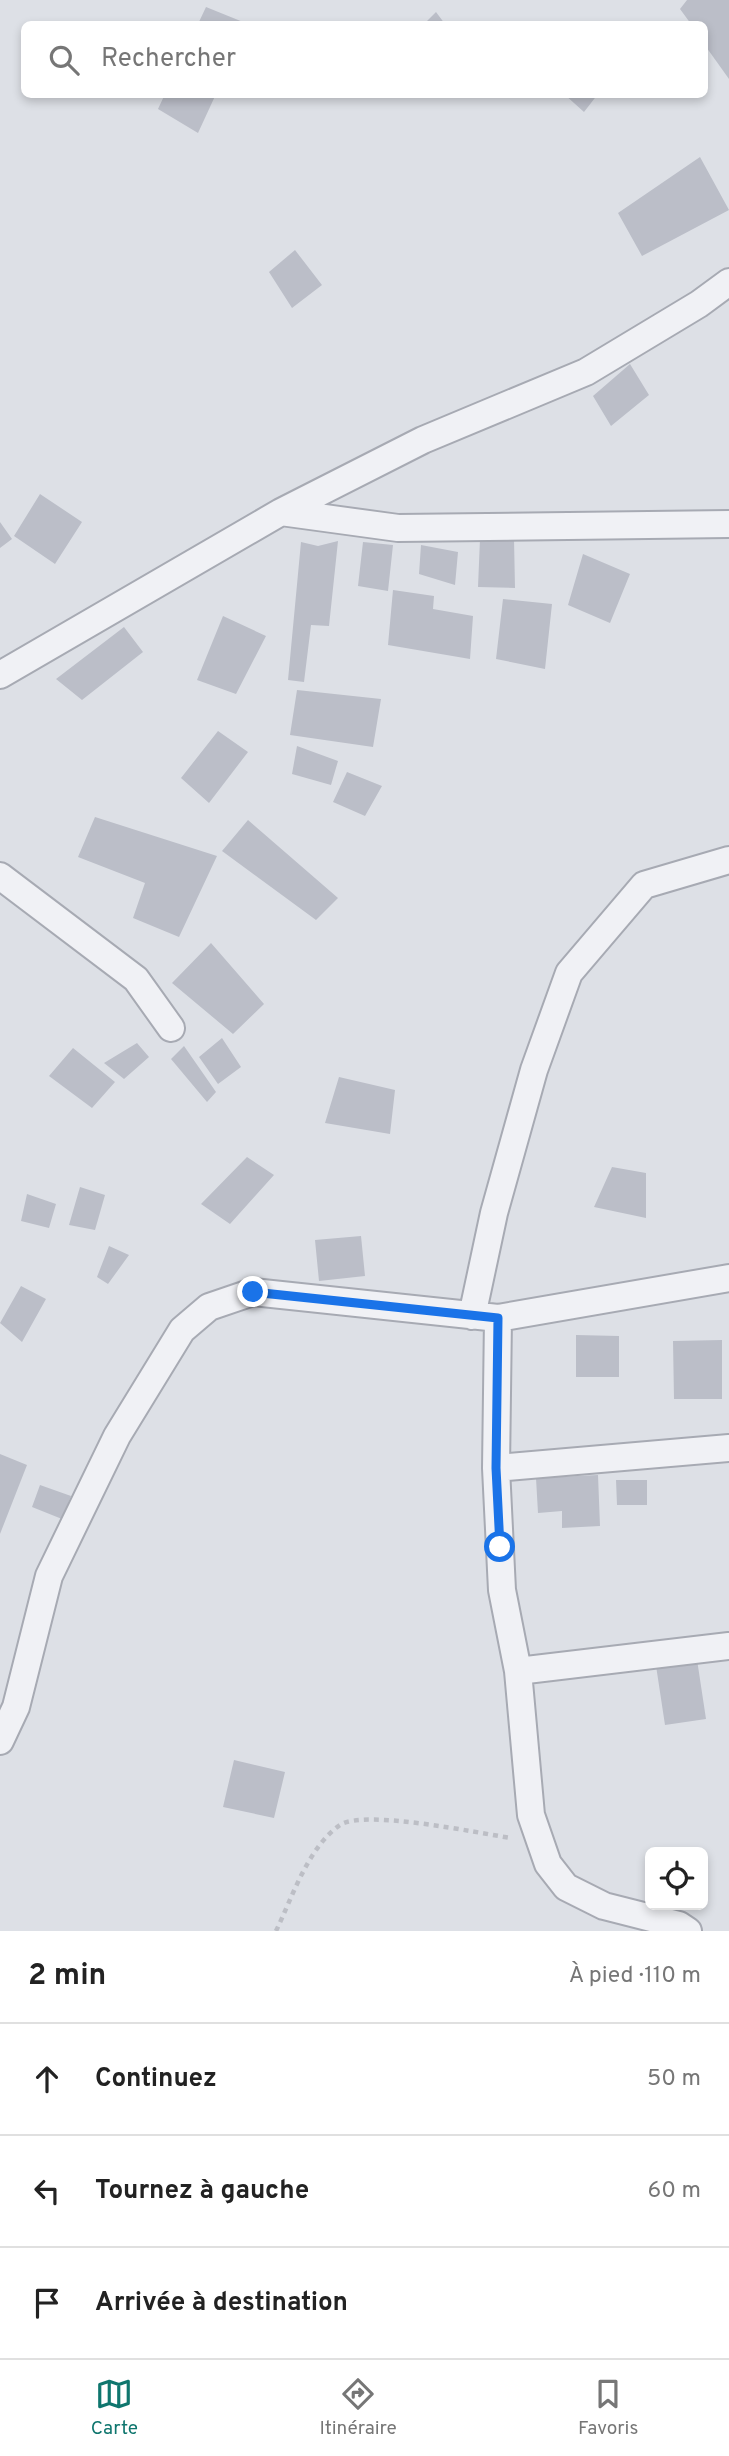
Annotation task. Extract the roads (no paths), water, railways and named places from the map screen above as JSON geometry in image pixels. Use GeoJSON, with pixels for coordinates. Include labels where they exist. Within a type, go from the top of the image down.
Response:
{"type":"FeatureCollection","features":[{"type":"Feature","properties":{"kind":"street"},"geometry":{"type":"LineString","coordinates":[[0,676],[281,512],[423,440],[586,372],[699,304],[729,282]]}},
{"type":"Feature","properties":{"kind":"street"},"geometry":{"type":"LineString","coordinates":[[281,512],[398,528],[729,524]]}},
{"type":"Feature","properties":{"kind":"street"},"geometry":{"type":"LineString","coordinates":[[688,1931],[679,1925],[604,1906],[566,1887],[548,1864],[531,1815],[518,1671],[502,1590],[485,1317],[494,1213],[534,1070],[569,973],[644,885],[729,860]]}},
{"type":"Feature","properties":{"kind":"street"},"geometry":{"type":"LineString","coordinates":[[0,876],[136,979],[171,1028]]}},
{"type":"Feature","properties":{"kind":"street"},"geometry":{"type":"LineString","coordinates":[[0,1741],[16,1707],[49,1576],[117,1436],[182,1330],[209,1307],[253,1292],[485,1317],[729,1278]]}},
{"type":"Feature","properties":{"kind":"street"},"geometry":{"type":"LineString","coordinates":[[496,1468],[729,1448]]}},
{"type":"Feature","properties":{"kind":"street"},"geometry":{"type":"LineString","coordinates":[[518,1671],[729,1646]]}}]}
